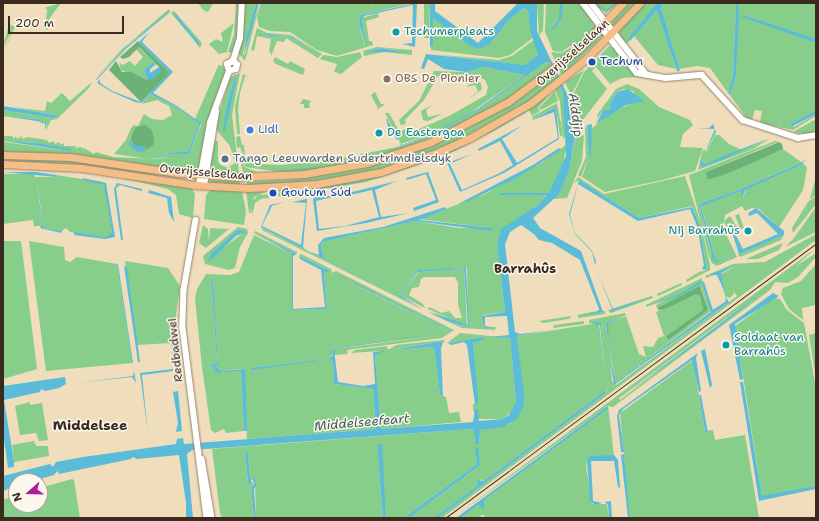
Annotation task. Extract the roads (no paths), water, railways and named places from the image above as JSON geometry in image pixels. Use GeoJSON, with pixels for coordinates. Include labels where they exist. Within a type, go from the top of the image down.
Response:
{"type":"FeatureCollection","features":[{"type":"Feature","properties":{"kind":"main road","name":"Overijsselselaan"},"geometry":{"type":"LineString","coordinates":[[3,155],[96,160],[203,176],[238,178],[332,170],[401,152],[477,120],[559,66],[604,25],[623,3]]}},
{"type":"Feature","properties":{"kind":"main road","name":"Overijsselselaan"},"geometry":{"type":"LineString","coordinates":[[3,164],[82,168],[202,186],[248,188],[335,182],[408,164],[482,132],[556,85],[611,35],[640,3]]}},
{"type":"Feature","properties":{"kind":"street"},"geometry":{"type":"LineString","coordinates":[[202,186],[210,123],[229,71],[227,64],[233,61],[240,38],[242,3]]}},
{"type":"Feature","properties":{"kind":"street"},"geometry":{"type":"LineString","coordinates":[[583,3],[604,25]]}},
{"type":"Feature","properties":{"kind":"street"},"geometry":{"type":"LineString","coordinates":[[591,3],[604,25],[637,73],[666,78],[702,75],[743,120],[798,138],[816,135]]}},
{"type":"Feature","properties":{"kind":"street"},"geometry":{"type":"LineString","coordinates":[[611,35],[646,74]]}},
{"type":"Feature","properties":{"kind":"street","name":"Redbadwei"},"geometry":{"type":"LineString","coordinates":[[196,220],[184,290],[183,320],[200,455]]}},
{"type":"Feature","properties":{"kind":"street"},"geometry":{"type":"LineString","coordinates":[[200,455],[207,518]]}},
{"type":"Feature","properties":{"kind":"street"},"geometry":{"type":"LineString","coordinates":[[200,455],[212,518]]}},
{"type":"Feature","properties":{"kind":"water"},"geometry":{"type":"Polygon","coordinates":[[[256,3],[259,3],[244,55],[246,38],[256,3]]]}},
{"type":"Feature","properties":{"kind":"water"},"geometry":{"type":"Polygon","coordinates":[[[417,3],[415,47],[402,44],[412,43],[413,5],[364,16],[362,20],[366,47],[359,23],[361,15],[417,3]]]}},
{"type":"Feature","properties":{"kind":"water"},"geometry":{"type":"Polygon","coordinates":[[[430,3],[435,3],[435,11],[478,43],[518,3],[537,3],[537,31],[568,96],[572,111],[575,136],[569,171],[559,194],[533,218],[540,228],[581,251],[603,312],[578,315],[598,311],[599,309],[580,260],[552,243],[539,240],[534,234],[521,225],[510,232],[505,244],[515,332],[520,334],[545,331],[517,336],[524,405],[517,419],[503,427],[480,430],[479,444],[475,444],[474,432],[471,429],[192,450],[187,454],[193,518],[186,518],[186,503],[179,455],[137,459],[132,457],[131,459],[59,474],[57,471],[54,475],[48,477],[48,473],[15,473],[50,464],[53,467],[56,462],[83,457],[176,444],[177,439],[183,438],[184,444],[376,429],[373,389],[334,384],[333,362],[328,357],[333,356],[332,349],[444,333],[334,349],[338,382],[363,386],[375,384],[373,352],[384,351],[375,356],[381,429],[473,422],[475,409],[478,409],[479,421],[503,419],[509,415],[516,402],[510,338],[490,337],[509,335],[507,316],[485,317],[485,326],[494,328],[484,328],[482,316],[505,312],[497,244],[501,229],[538,205],[547,195],[499,195],[500,193],[549,193],[566,156],[563,93],[549,62],[546,62],[480,109],[436,133],[401,146],[399,143],[402,145],[435,132],[479,108],[525,75],[483,67],[466,72],[444,69],[428,59],[424,69],[421,68],[426,54],[525,65],[538,55],[530,30],[528,11],[524,8],[510,19],[490,44],[479,49],[469,45],[433,18],[433,44],[430,48],[430,3]]]}},
{"type":"Feature","properties":{"kind":"water"},"geometry":{"type":"Polygon","coordinates":[[[560,3],[562,3],[563,8],[561,19],[555,28],[548,32],[559,19],[560,3]]]}},
{"type":"Feature","properties":{"kind":"water"},"geometry":{"type":"Polygon","coordinates":[[[657,3],[663,3],[661,8],[680,71],[677,71],[657,10],[630,41],[628,39],[657,3]]]}},
{"type":"Feature","properties":{"kind":"water"},"geometry":{"type":"Polygon","coordinates":[[[736,3],[738,3],[739,15],[736,76],[730,95],[728,93],[733,77],[736,3]]]}},
{"type":"Feature","properties":{"kind":"water"},"geometry":{"type":"Polygon","coordinates":[[[175,13],[199,43],[198,45],[176,18],[175,13]]]}},
{"type":"Feature","properties":{"kind":"water"},"geometry":{"type":"Polygon","coordinates":[[[743,15],[816,39],[816,43],[742,17],[743,15]]]}},
{"type":"Feature","properties":{"kind":"water"},"geometry":{"type":"Polygon","coordinates":[[[259,31],[271,35],[291,36],[319,55],[289,36],[271,37],[259,31]]]}},
{"type":"Feature","properties":{"kind":"water"},"geometry":{"type":"Polygon","coordinates":[[[149,32],[142,42],[173,72],[153,93],[177,106],[201,123],[189,154],[153,155],[188,151],[199,124],[178,108],[150,94],[142,103],[135,102],[112,92],[97,83],[100,79],[100,83],[112,91],[141,102],[170,73],[139,42],[149,32]]]}},
{"type":"Feature","properties":{"kind":"water"},"geometry":{"type":"Polygon","coordinates":[[[382,48],[386,49],[410,52],[365,52],[382,48]]]}},
{"type":"Feature","properties":{"kind":"water"},"geometry":{"type":"Polygon","coordinates":[[[154,62],[156,64],[150,69],[150,73],[159,67],[161,71],[156,77],[147,80],[144,70],[154,62]]]}},
{"type":"Feature","properties":{"kind":"water"},"geometry":{"type":"Polygon","coordinates":[[[235,76],[237,77],[225,131],[223,131],[227,104],[235,76]]]}},
{"type":"Feature","properties":{"kind":"water"},"geometry":{"type":"Polygon","coordinates":[[[628,89],[644,101],[626,105],[596,124],[604,109],[607,111],[611,108],[609,105],[617,92],[628,89]]]}},
{"type":"Feature","properties":{"kind":"water"},"geometry":{"type":"Polygon","coordinates":[[[3,106],[56,115],[59,114],[53,118],[3,110],[3,106]]]}},
{"type":"Feature","properties":{"kind":"water"},"geometry":{"type":"Polygon","coordinates":[[[556,107],[559,139],[504,173],[460,192],[447,163],[472,154],[450,164],[462,190],[500,173],[513,165],[500,141],[479,151],[478,149],[523,125],[502,139],[517,163],[558,138],[554,112],[530,121],[556,107]]]}},
{"type":"Feature","properties":{"kind":"water"},"geometry":{"type":"Polygon","coordinates":[[[816,110],[816,114],[791,127],[791,124],[816,110]]]}},
{"type":"Feature","properties":{"kind":"water"},"geometry":{"type":"Polygon","coordinates":[[[3,116],[37,119],[46,124],[46,127],[45,130],[45,124],[37,121],[3,116]]]}},
{"type":"Feature","properties":{"kind":"water"},"geometry":{"type":"Polygon","coordinates":[[[386,117],[398,139],[397,140],[388,127],[386,117]]]}},
{"type":"Feature","properties":{"kind":"water"},"geometry":{"type":"Polygon","coordinates":[[[592,124],[591,153],[583,177],[589,156],[587,125],[592,124]]]}},
{"type":"Feature","properties":{"kind":"water"},"geometry":{"type":"Polygon","coordinates":[[[713,124],[715,129],[696,128],[709,128],[713,124]]]}},
{"type":"Feature","properties":{"kind":"water"},"geometry":{"type":"Polygon","coordinates":[[[715,129],[716,132],[705,152],[715,129]]]}},
{"type":"Feature","properties":{"kind":"water"},"geometry":{"type":"Polygon","coordinates":[[[769,138],[726,158],[702,167],[700,164],[701,159],[704,164],[769,138]]]}},
{"type":"Feature","properties":{"kind":"water"},"geometry":{"type":"Polygon","coordinates":[[[129,139],[134,146],[144,146],[145,151],[137,152],[129,145],[129,139]]]}},
{"type":"Feature","properties":{"kind":"water"},"geometry":{"type":"Polygon","coordinates":[[[3,141],[37,143],[71,149],[70,151],[3,141]]]}},
{"type":"Feature","properties":{"kind":"water"},"geometry":{"type":"Polygon","coordinates":[[[559,148],[561,150],[518,177],[469,201],[458,204],[533,165],[559,148]]]}},
{"type":"Feature","properties":{"kind":"water"},"geometry":{"type":"Polygon","coordinates":[[[806,160],[800,165],[745,190],[742,198],[741,191],[701,206],[715,258],[718,260],[736,255],[717,262],[713,260],[699,204],[741,189],[806,160]]]}},
{"type":"Feature","properties":{"kind":"water"},"geometry":{"type":"Polygon","coordinates":[[[3,172],[35,172],[56,175],[56,177],[3,172]]]}},
{"type":"Feature","properties":{"kind":"water"},"geometry":{"type":"Polygon","coordinates":[[[428,172],[439,202],[414,211],[413,208],[436,200],[426,174],[407,180],[406,178],[428,172]]]}},
{"type":"Feature","properties":{"kind":"water"},"geometry":{"type":"Polygon","coordinates":[[[83,178],[106,183],[115,237],[105,239],[74,235],[74,232],[106,237],[112,232],[104,185],[83,180],[83,178]]]}},
{"type":"Feature","properties":{"kind":"water"},"geometry":{"type":"Polygon","coordinates":[[[35,180],[44,228],[62,231],[61,233],[40,228],[42,224],[35,180]]]}},
{"type":"Feature","properties":{"kind":"water"},"geometry":{"type":"Polygon","coordinates":[[[579,180],[639,218],[692,207],[699,224],[707,270],[702,269],[704,265],[697,226],[690,209],[638,221],[578,184],[570,215],[575,233],[592,251],[596,261],[595,265],[592,252],[575,234],[569,214],[579,180]]]}},
{"type":"Feature","properties":{"kind":"water"},"geometry":{"type":"Polygon","coordinates":[[[397,181],[375,190],[381,217],[409,213],[366,223],[317,231],[313,199],[315,197],[341,195],[316,201],[319,229],[345,226],[379,217],[372,190],[350,195],[348,193],[397,181]]]}},
{"type":"Feature","properties":{"kind":"water"},"geometry":{"type":"Polygon","coordinates":[[[117,183],[142,189],[142,191],[120,185],[116,188],[123,240],[121,240],[114,189],[117,183]]]}},
{"type":"Feature","properties":{"kind":"water"},"geometry":{"type":"Polygon","coordinates":[[[149,190],[171,197],[174,222],[169,213],[167,198],[148,193],[149,190]]]}},
{"type":"Feature","properties":{"kind":"water"},"geometry":{"type":"Polygon","coordinates":[[[307,199],[303,247],[306,250],[261,227],[270,205],[284,202],[272,206],[262,226],[301,245],[306,203],[292,202],[307,199]]]}},
{"type":"Feature","properties":{"kind":"water"},"geometry":{"type":"Polygon","coordinates":[[[445,207],[446,209],[419,220],[493,228],[492,231],[415,221],[322,242],[321,246],[324,258],[395,294],[310,252],[319,255],[318,245],[324,238],[383,227],[445,207]]]}},
{"type":"Feature","properties":{"kind":"water"},"geometry":{"type":"Polygon","coordinates":[[[756,208],[784,231],[784,235],[739,254],[728,220],[743,249],[778,234],[757,213],[749,216],[748,213],[756,208]]]}},
{"type":"Feature","properties":{"kind":"water"},"geometry":{"type":"Polygon","coordinates":[[[238,230],[246,232],[236,236],[209,262],[210,255],[238,230]]]}},
{"type":"Feature","properties":{"kind":"water"},"geometry":{"type":"Polygon","coordinates":[[[254,233],[297,254],[293,256],[293,309],[325,307],[321,270],[300,259],[299,256],[330,271],[324,272],[327,309],[292,310],[292,254],[254,233]]]}},
{"type":"Feature","properties":{"kind":"water"},"geometry":{"type":"Polygon","coordinates":[[[118,264],[133,363],[132,363],[118,264]]]}},
{"type":"Feature","properties":{"kind":"water"},"geometry":{"type":"Polygon","coordinates":[[[736,265],[721,273],[725,293],[717,275],[709,275],[736,265]]]}},
{"type":"Feature","properties":{"kind":"water"},"geometry":{"type":"Polygon","coordinates":[[[124,266],[127,267],[140,362],[138,362],[124,266]]]}},
{"type":"Feature","properties":{"kind":"water"},"geometry":{"type":"Polygon","coordinates":[[[466,268],[469,327],[448,321],[428,311],[468,325],[464,269],[418,272],[400,295],[423,309],[398,296],[418,270],[466,268]]]}},
{"type":"Feature","properties":{"kind":"water"},"geometry":{"type":"Polygon","coordinates":[[[597,271],[613,309],[652,296],[611,312],[612,309],[597,271]]]}},
{"type":"Feature","properties":{"kind":"water"},"geometry":{"type":"Polygon","coordinates":[[[335,274],[361,286],[452,332],[450,332],[335,274]]]}},
{"type":"Feature","properties":{"kind":"water"},"geometry":{"type":"Polygon","coordinates":[[[211,279],[213,279],[218,365],[215,366],[221,371],[245,369],[247,431],[244,431],[241,371],[217,373],[212,366],[206,367],[217,363],[211,279]]]}},
{"type":"Feature","properties":{"kind":"water"},"geometry":{"type":"Polygon","coordinates":[[[701,281],[704,282],[713,310],[726,301],[725,296],[729,302],[614,385],[609,352],[616,382],[711,312],[702,283],[679,296],[646,307],[679,294],[701,281]]]}},
{"type":"Feature","properties":{"kind":"water"},"geometry":{"type":"Polygon","coordinates":[[[768,287],[714,331],[619,399],[717,326],[768,287]]]}},
{"type":"Feature","properties":{"kind":"water"},"geometry":{"type":"Polygon","coordinates":[[[773,293],[779,296],[735,324],[743,379],[740,380],[729,325],[773,293]]]}},
{"type":"Feature","properties":{"kind":"water"},"geometry":{"type":"Polygon","coordinates":[[[626,315],[608,324],[609,348],[606,323],[626,315]]]}},
{"type":"Feature","properties":{"kind":"water"},"geometry":{"type":"Polygon","coordinates":[[[589,323],[601,323],[605,375],[600,325],[589,323]]]}},
{"type":"Feature","properties":{"kind":"water"},"geometry":{"type":"Polygon","coordinates":[[[483,337],[483,340],[473,343],[478,396],[478,404],[475,405],[467,345],[464,342],[451,345],[448,343],[483,337]]]}},
{"type":"Feature","properties":{"kind":"water"},"geometry":{"type":"Polygon","coordinates":[[[443,341],[441,349],[443,396],[440,395],[434,347],[391,350],[443,341]]]}},
{"type":"Feature","properties":{"kind":"water"},"geometry":{"type":"Polygon","coordinates":[[[705,349],[712,385],[710,388],[701,351],[705,349]]]}},
{"type":"Feature","properties":{"kind":"water"},"geometry":{"type":"Polygon","coordinates":[[[698,353],[696,358],[701,391],[699,392],[692,360],[623,409],[619,415],[624,452],[621,452],[617,416],[619,410],[698,353]]]}},
{"type":"Feature","properties":{"kind":"water"},"geometry":{"type":"Polygon","coordinates":[[[322,360],[251,370],[251,368],[322,360]]]}},
{"type":"Feature","properties":{"kind":"water"},"geometry":{"type":"Polygon","coordinates":[[[173,369],[173,371],[142,375],[148,433],[140,373],[173,369]]]}},
{"type":"Feature","properties":{"kind":"water"},"geometry":{"type":"Polygon","coordinates":[[[134,371],[136,383],[132,377],[76,383],[133,376],[134,371]]]}},
{"type":"Feature","properties":{"kind":"water"},"geometry":{"type":"Polygon","coordinates":[[[65,377],[66,384],[59,388],[45,391],[41,389],[40,392],[4,400],[14,462],[14,467],[8,468],[3,432],[3,386],[65,377]]]}},
{"type":"Feature","properties":{"kind":"water"},"geometry":{"type":"Polygon","coordinates":[[[740,382],[743,382],[762,496],[816,486],[816,489],[759,501],[740,382]]]}},
{"type":"Feature","properties":{"kind":"water"},"geometry":{"type":"Polygon","coordinates":[[[607,383],[606,393],[438,518],[434,518],[477,486],[478,480],[484,481],[606,390],[607,383]]]}},
{"type":"Feature","properties":{"kind":"water"},"geometry":{"type":"Polygon","coordinates":[[[178,391],[182,431],[176,432],[178,423],[173,392],[178,391]]]}},
{"type":"Feature","properties":{"kind":"water"},"geometry":{"type":"Polygon","coordinates":[[[699,395],[701,395],[708,433],[705,431],[699,395]]]}},
{"type":"Feature","properties":{"kind":"water"},"geometry":{"type":"Polygon","coordinates":[[[608,406],[615,452],[608,409],[487,498],[484,502],[484,509],[478,505],[461,518],[456,518],[608,406]]]}},
{"type":"Feature","properties":{"kind":"water"},"geometry":{"type":"Polygon","coordinates":[[[377,444],[382,444],[386,518],[383,518],[377,444]]]}},
{"type":"Feature","properties":{"kind":"water"},"geometry":{"type":"Polygon","coordinates":[[[475,447],[478,447],[480,465],[409,518],[404,518],[477,464],[475,447]]]}},
{"type":"Feature","properties":{"kind":"water"},"geometry":{"type":"Polygon","coordinates":[[[245,453],[248,453],[250,477],[255,479],[256,486],[254,489],[256,518],[254,518],[251,487],[254,485],[253,480],[251,479],[251,483],[248,483],[245,453]]]}},
{"type":"Feature","properties":{"kind":"water"},"geometry":{"type":"Polygon","coordinates":[[[624,454],[630,518],[628,518],[621,455],[624,454]]]}},
{"type":"Feature","properties":{"kind":"water"},"geometry":{"type":"Polygon","coordinates":[[[614,455],[618,460],[620,488],[618,487],[614,461],[591,461],[593,501],[602,503],[595,505],[590,501],[587,460],[590,456],[614,455]]]}},
{"type":"Feature","properties":{"kind":"water"},"geometry":{"type":"Polygon","coordinates":[[[8,475],[8,489],[3,491],[3,476],[8,475]]]}},
{"type":"Feature","properties":{"kind":"water"},"geometry":{"type":"Polygon","coordinates":[[[611,501],[612,518],[609,518],[608,505],[605,502],[611,501]]]}},
{"type":"Feature","properties":{"kind":"waterway"},"geometry":{"type":"LineString","coordinates":[[596,5],[607,10],[615,3]]}},
{"type":"Feature","properties":{"kind":"waterway"},"geometry":{"type":"LineString","coordinates":[[625,26],[645,3]]}},
{"type":"Feature","properties":{"kind":"waterway"},"geometry":{"type":"LineString","coordinates":[[96,79],[126,47],[168,12]]}},
{"type":"Feature","properties":{"kind":"waterway"},"geometry":{"type":"LineString","coordinates":[[386,174],[454,150],[524,112]]}},
{"type":"Feature","properties":{"kind":"waterway"},"geometry":{"type":"LineString","coordinates":[[394,151],[402,146]]}},
{"type":"Feature","properties":{"kind":"waterway"},"geometry":{"type":"LineString","coordinates":[[335,165],[387,153]]}},
{"type":"Feature","properties":{"kind":"waterway"},"geometry":{"type":"LineString","coordinates":[[293,169],[316,168]]}},
{"type":"Feature","properties":{"kind":"waterway"},"geometry":{"type":"LineString","coordinates":[[295,191],[346,184],[379,176]]}},
{"type":"Feature","properties":{"kind":"railway"},"geometry":{"type":"LineString","coordinates":[[445,518],[816,243]]}},
{"type":"Feature","properties":{"kind":"place","name":"Techumerpleats"},"geometry":{"type":"Point","coordinates":[396,32]}},
{"type":"Feature","properties":{"kind":"place","name":"Techum"},"geometry":{"type":"Point","coordinates":[592,62]}},
{"type":"Feature","properties":{"kind":"place","name":"OBS De Pionier"},"geometry":{"type":"Point","coordinates":[387,79]}},
{"type":"Feature","properties":{"kind":"place","name":"Lidl"},"geometry":{"type":"Point","coordinates":[250,130]}},
{"type":"Feature","properties":{"kind":"place","name":"De Eastergoa"},"geometry":{"type":"Point","coordinates":[379,133]}},
{"type":"Feature","properties":{"kind":"place","name":"Tango Leeuwarden Sudertrimdielsdyk"},"geometry":{"type":"Point","coordinates":[225,159]}},
{"type":"Feature","properties":{"kind":"place","name":"Goutum Súd"},"geometry":{"type":"Point","coordinates":[273,193]}},
{"type":"Feature","properties":{"kind":"place","name":"Nij Barrahûs"},"geometry":{"type":"Point","coordinates":[748,231]}},
{"type":"Feature","properties":{"kind":"place","name":"Soldaat van Barrahûs"},"geometry":{"type":"Point","coordinates":[726,345]}},
{"type":"Feature","properties":{"kind":"district","name":"Barrahûs"},"geometry":{"type":"Point","coordinates":[525,269]}},
{"type":"Feature","properties":{"kind":"district","name":"Middelsee"},"geometry":{"type":"Point","coordinates":[90,425]}},
{"type":"Feature","properties":{"kind":"water label","name":"Alddjip"},"geometry":{"type":"Point","coordinates":[575,115]}},
{"type":"Feature","properties":{"kind":"water label","name":"Middelseefeart"},"geometry":{"type":"Point","coordinates":[362,423]}}]}
